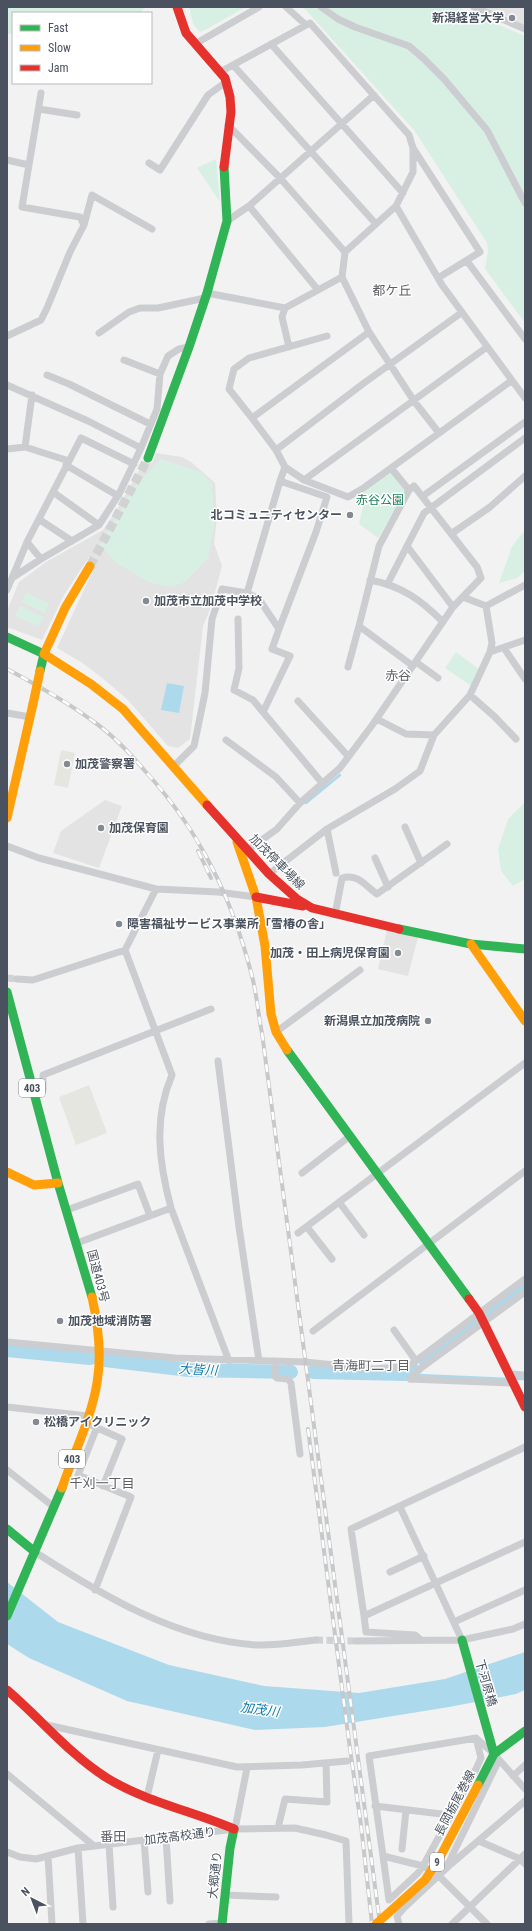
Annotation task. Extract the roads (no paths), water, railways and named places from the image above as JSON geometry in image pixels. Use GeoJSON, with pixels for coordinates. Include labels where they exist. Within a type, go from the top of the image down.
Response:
{"type":"FeatureCollection","features":[{"type":"Feature","properties":{"kind":"main road"},"geometry":{"type":"LineString","coordinates":[[148,458],[189,347],[206,295],[227,221],[224,171],[228,125],[231,112],[230,97],[226,82],[220,72],[186,33],[177,7]]}},
{"type":"Feature","properties":{"kind":"main road"},"geometry":{"type":"LineString","coordinates":[[7,818],[44,654],[65,608],[90,566]]}},
{"type":"Feature","properties":{"kind":"main road"},"geometry":{"type":"LineString","coordinates":[[7,637],[44,654]]}},
{"type":"Feature","properties":{"kind":"main road","name":"加茂停車場線"},"geometry":{"type":"LineString","coordinates":[[44,654],[92,684],[117,703],[269,874],[287,891],[312,908],[335,915],[471,944],[525,949]]}},
{"type":"Feature","properties":{"kind":"main road"},"geometry":{"type":"LineString","coordinates":[[234,836],[256,897],[264,946],[271,1014],[276,1032],[296,1064],[378,1173],[479,1313],[525,1407]]}},
{"type":"Feature","properties":{"kind":"main road"},"geometry":{"type":"LineString","coordinates":[[256,897],[312,908]]}},
{"type":"Feature","properties":{"kind":"main road"},"geometry":{"type":"LineString","coordinates":[[471,944],[525,1021]]}},
{"type":"Feature","properties":{"kind":"main road","name":"国道403号"},"geometry":{"type":"LineString","coordinates":[[7,992],[58,1183],[89,1283],[97,1320],[98,1350],[98,1382],[86,1419],[54,1506],[7,1616]]}},
{"type":"Feature","properties":{"kind":"main road"},"geometry":{"type":"LineString","coordinates":[[7,1172],[34,1184],[58,1183]]}},
{"type":"Feature","properties":{"kind":"main road"},"geometry":{"type":"LineString","coordinates":[[7,1529],[35,1552]]}},
{"type":"Feature","properties":{"kind":"main road","name":"下河原橋"},"geometry":{"type":"LineString","coordinates":[[462,1640],[487,1732],[497,1757]]}},
{"type":"Feature","properties":{"kind":"main road"},"geometry":{"type":"LineString","coordinates":[[7,1690],[47,1725],[72,1753],[123,1787],[235,1829]]}},
{"type":"Feature","properties":{"kind":"main road","name":"長岡栃尾巻線"},"geometry":{"type":"LineString","coordinates":[[376,1924],[425,1880],[438,1859],[478,1784],[497,1757],[525,1731]]}},
{"type":"Feature","properties":{"kind":"main road","name":"大郷通り"},"geometry":{"type":"LineString","coordinates":[[222,1923],[230,1848],[235,1829]]}},
{"type":"Feature","properties":{"kind":"street"},"geometry":{"type":"LineString","coordinates":[[195,44],[259,7]]}},
{"type":"Feature","properties":{"kind":"street"},"geometry":{"type":"LineString","coordinates":[[286,7],[306,25]]}},
{"type":"Feature","properties":{"kind":"street"},"geometry":{"type":"LineString","coordinates":[[321,7],[338,19],[355,27],[409,46],[423,58],[444,79],[487,130],[525,202]]}},
{"type":"Feature","properties":{"kind":"street"},"geometry":{"type":"LineString","coordinates":[[474,7],[525,29]]}},
{"type":"Feature","properties":{"kind":"street"},"geometry":{"type":"LineString","coordinates":[[220,72],[310,23],[409,135],[413,148],[480,252],[438,278]]}},
{"type":"Feature","properties":{"kind":"street"},"geometry":{"type":"LineString","coordinates":[[271,44],[403,193]]}},
{"type":"Feature","properties":{"kind":"street"},"geometry":{"type":"LineString","coordinates":[[233,65],[376,224]]}},
{"type":"Feature","properties":{"kind":"street"},"geometry":{"type":"LineString","coordinates":[[149,164],[160,170],[208,96],[226,82]]}},
{"type":"Feature","properties":{"kind":"street"},"geometry":{"type":"LineString","coordinates":[[42,93],[22,207],[80,217],[84,225]]}},
{"type":"Feature","properties":{"kind":"street"},"geometry":{"type":"LineString","coordinates":[[227,221],[249,206],[374,95]]}},
{"type":"Feature","properties":{"kind":"street"},"geometry":{"type":"LineString","coordinates":[[39,110],[77,115]]}},
{"type":"Feature","properties":{"kind":"street"},"geometry":{"type":"LineString","coordinates":[[228,125],[280,178],[345,252]]}},
{"type":"Feature","properties":{"kind":"street"},"geometry":{"type":"LineString","coordinates":[[413,148],[413,172],[396,206],[345,252],[342,277],[369,332],[389,365],[439,433]]}},
{"type":"Feature","properties":{"kind":"street"},"geometry":{"type":"LineString","coordinates":[[7,160],[29,165]]}},
{"type":"Feature","properties":{"kind":"street"},"geometry":{"type":"LineString","coordinates":[[7,336],[41,320],[70,252],[84,225],[92,194],[152,229]]}},
{"type":"Feature","properties":{"kind":"street"},"geometry":{"type":"LineString","coordinates":[[249,206],[318,290]]}},
{"type":"Feature","properties":{"kind":"street"},"geometry":{"type":"LineString","coordinates":[[396,206],[438,278],[461,313],[525,398]]}},
{"type":"Feature","properties":{"kind":"street"},"geometry":{"type":"LineString","coordinates":[[467,260],[525,339]]}},
{"type":"Feature","properties":{"kind":"street"},"geometry":{"type":"LineString","coordinates":[[99,333],[129,312],[140,308],[158,308],[206,295],[285,308],[342,277]]}},
{"type":"Feature","properties":{"kind":"street"},"geometry":{"type":"LineString","coordinates":[[285,308],[282,317],[289,347]]}},
{"type":"Feature","properties":{"kind":"street"},"geometry":{"type":"LineString","coordinates":[[276,450],[461,313]]}},
{"type":"Feature","properties":{"kind":"street"},"geometry":{"type":"LineString","coordinates":[[252,418],[369,332]]}},
{"type":"Feature","properties":{"kind":"street"},"geometry":{"type":"LineString","coordinates":[[327,336],[249,358],[234,369],[229,389],[276,450],[284,467],[304,480],[348,496],[362,489],[511,381]]}},
{"type":"Feature","properties":{"kind":"street"},"geometry":{"type":"LineString","coordinates":[[12,578],[99,525],[118,496],[134,464],[157,409],[160,374],[168,356],[179,348],[189,347]]}},
{"type":"Feature","properties":{"kind":"street"},"geometry":{"type":"LineString","coordinates":[[304,480],[488,347]]}},
{"type":"Feature","properties":{"kind":"street"},"geometry":{"type":"LineString","coordinates":[[124,360],[160,374]]}},
{"type":"Feature","properties":{"kind":"street"},"geometry":{"type":"LineString","coordinates":[[46,375],[69,384],[150,424]]}},
{"type":"Feature","properties":{"kind":"street"},"geometry":{"type":"LineString","coordinates":[[7,385],[88,421],[141,448]]}},
{"type":"Feature","properties":{"kind":"street"},"geometry":{"type":"LineString","coordinates":[[25,447],[32,395]]}},
{"type":"Feature","properties":{"kind":"street"},"geometry":{"type":"LineString","coordinates":[[423,496],[525,422]]}},
{"type":"Feature","properties":{"kind":"street"},"geometry":{"type":"LineString","coordinates":[[7,590],[27,542],[40,520],[81,438],[134,464]]}},
{"type":"Feature","properties":{"kind":"street"},"geometry":{"type":"LineString","coordinates":[[388,583],[424,513],[525,438]]}},
{"type":"Feature","properties":{"kind":"street"},"geometry":{"type":"LineString","coordinates":[[7,449],[25,447],[68,463],[118,496]]}},
{"type":"Feature","properties":{"kind":"street"},"geometry":{"type":"LineString","coordinates":[[247,593],[284,467]]}},
{"type":"Feature","properties":{"kind":"street"},"geometry":{"type":"LineString","coordinates":[[391,468],[409,490]]}},
{"type":"Feature","properties":{"kind":"street"},"geometry":{"type":"LineString","coordinates":[[452,534],[490,507],[525,476]]}},
{"type":"Feature","properties":{"kind":"street"},"geometry":{"type":"LineString","coordinates":[[263,712],[290,656],[272,649],[316,532],[327,497],[280,481]]}},
{"type":"Feature","properties":{"kind":"street"},"geometry":{"type":"LineString","coordinates":[[248,850],[277,829],[300,803],[340,768],[377,719],[453,607],[481,578],[477,567],[414,486],[409,490],[379,546],[348,667]]}},
{"type":"Feature","properties":{"kind":"street"},"geometry":{"type":"LineString","coordinates":[[53,492],[99,525]]}},
{"type":"Feature","properties":{"kind":"street"},"geometry":{"type":"LineString","coordinates":[[40,520],[72,541]]}},
{"type":"Feature","properties":{"kind":"street"},"geometry":{"type":"LineString","coordinates":[[27,542],[41,559]]}},
{"type":"Feature","properties":{"kind":"street"},"geometry":{"type":"LineString","coordinates":[[408,546],[453,607]]}},
{"type":"Feature","properties":{"kind":"street"},"geometry":{"type":"LineString","coordinates":[[370,580],[388,583],[421,601],[443,622]]}},
{"type":"Feature","properties":{"kind":"street"},"geometry":{"type":"LineString","coordinates":[[463,597],[486,606],[525,585]]}},
{"type":"Feature","properties":{"kind":"street"},"geometry":{"type":"LineString","coordinates":[[174,766],[194,746],[204,693],[212,619],[222,589],[247,593],[260,599],[279,628]]}},
{"type":"Feature","properties":{"kind":"street"},"geometry":{"type":"LineString","coordinates":[[269,874],[327,829],[395,789],[415,775],[424,764],[434,735],[470,696],[490,652],[492,643],[486,606]]}},
{"type":"Feature","properties":{"kind":"street"},"geometry":{"type":"LineString","coordinates":[[238,619],[239,668],[234,690],[253,700],[323,784]]}},
{"type":"Feature","properties":{"kind":"street"},"geometry":{"type":"LineString","coordinates":[[359,626],[438,678]]}},
{"type":"Feature","properties":{"kind":"street"},"geometry":{"type":"LineString","coordinates":[[490,652],[525,640]]}},
{"type":"Feature","properties":{"kind":"street"},"geometry":{"type":"LineString","coordinates":[[504,648],[525,679]]}},
{"type":"Feature","properties":{"kind":"street"},"geometry":{"type":"LineString","coordinates":[[470,696],[496,717],[516,740]]}},
{"type":"Feature","properties":{"kind":"street"},"geometry":{"type":"LineString","coordinates":[[298,701],[348,756]]}},
{"type":"Feature","properties":{"kind":"street"},"geometry":{"type":"LineString","coordinates":[[7,713],[30,717]]}},
{"type":"Feature","properties":{"kind":"street"},"geometry":{"type":"LineString","coordinates":[[377,719],[406,734],[434,735]]}},
{"type":"Feature","properties":{"kind":"street"},"geometry":{"type":"LineString","coordinates":[[226,740],[276,777],[300,803]]}},
{"type":"Feature","properties":{"kind":"street"},"geometry":{"type":"LineString","coordinates":[[405,827],[421,864]]}},
{"type":"Feature","properties":{"kind":"street"},"geometry":{"type":"LineString","coordinates":[[327,829],[336,873]]}},
{"type":"Feature","properties":{"kind":"street"},"geometry":{"type":"LineString","coordinates":[[335,915],[344,877],[359,879],[366,883],[377,894],[447,844]]}},
{"type":"Feature","properties":{"kind":"street"},"geometry":{"type":"LineString","coordinates":[[7,846],[39,858],[156,889],[218,892],[256,897]]}},
{"type":"Feature","properties":{"kind":"street"},"geometry":{"type":"LineString","coordinates":[[375,858],[388,887]]}},
{"type":"Feature","properties":{"kind":"street"},"geometry":{"type":"LineString","coordinates":[[17,979],[33,980],[125,950],[156,889]]}},
{"type":"Feature","properties":{"kind":"street"},"geometry":{"type":"LineString","coordinates":[[125,950],[172,1075],[164,1093],[160,1119],[159,1146],[164,1182],[170,1208],[229,1361]]}},
{"type":"Feature","properties":{"kind":"street"},"geometry":{"type":"LineString","coordinates":[[276,1032],[360,970]]}},
{"type":"Feature","properties":{"kind":"street"},"geometry":{"type":"LineString","coordinates":[[34,1096],[43,1090],[43,1075],[211,1009]]}},
{"type":"Feature","properties":{"kind":"street"},"geometry":{"type":"LineString","coordinates":[[218,1061],[239,1227],[259,1361]]}},
{"type":"Feature","properties":{"kind":"street"},"geometry":{"type":"LineString","coordinates":[[298,1233],[525,1063]]}},
{"type":"Feature","properties":{"kind":"street"},"geometry":{"type":"LineString","coordinates":[[302,1173],[350,1136]]}},
{"type":"Feature","properties":{"kind":"street"},"geometry":{"type":"LineString","coordinates":[[313,1331],[525,1171]]}},
{"type":"Feature","properties":{"kind":"street"},"geometry":{"type":"LineString","coordinates":[[66,1210],[138,1184],[150,1216]]}},
{"type":"Feature","properties":{"kind":"street"},"geometry":{"type":"LineString","coordinates":[[339,1202],[364,1235]]}},
{"type":"Feature","properties":{"kind":"street"},"geometry":{"type":"LineString","coordinates":[[77,1243],[170,1208]]}},
{"type":"Feature","properties":{"kind":"street"},"geometry":{"type":"LineString","coordinates":[[307,1227],[332,1259]]}},
{"type":"Feature","properties":{"kind":"street"},"geometry":{"type":"LineString","coordinates":[[7,1342],[175,1358],[259,1361],[276,1367],[305,1362],[374,1369],[409,1366],[525,1279]]}},
{"type":"Feature","properties":{"kind":"street"},"geometry":{"type":"LineString","coordinates":[[513,1383],[410,1379],[419,1370],[525,1292]]}},
{"type":"Feature","properties":{"kind":"street"},"geometry":{"type":"LineString","coordinates":[[394,1330],[416,1361]]}},
{"type":"Feature","properties":{"kind":"street"},"geometry":{"type":"LineString","coordinates":[[276,1367],[277,1378],[288,1379],[291,1383],[300,1454]]}},
{"type":"Feature","properties":{"kind":"street"},"geometry":{"type":"LineString","coordinates":[[509,1374],[525,1375]]}},
{"type":"Feature","properties":{"kind":"street"},"geometry":{"type":"LineString","coordinates":[[7,1407],[86,1419],[97,1428],[122,1439],[103,1486]]}},
{"type":"Feature","properties":{"kind":"street"},"geometry":{"type":"LineString","coordinates":[[95,1590],[131,1497],[78,1475],[97,1428]]}},
{"type":"Feature","properties":{"kind":"street"},"geometry":{"type":"LineString","coordinates":[[421,1640],[415,1635],[366,1632],[351,1529],[525,1447]]}},
{"type":"Feature","properties":{"kind":"street"},"geometry":{"type":"LineString","coordinates":[[7,1470],[54,1506]]}},
{"type":"Feature","properties":{"kind":"street"},"geometry":{"type":"LineString","coordinates":[[400,1506],[462,1640]]}},
{"type":"Feature","properties":{"kind":"street"},"geometry":{"type":"LineString","coordinates":[[364,1616],[525,1542]]}},
{"type":"Feature","properties":{"kind":"street"},"geometry":{"type":"LineString","coordinates":[[35,1552],[111,1599],[178,1628],[216,1638],[256,1645],[316,1640]]}},
{"type":"Feature","properties":{"kind":"street"},"geometry":{"type":"LineString","coordinates":[[390,1572],[424,1556]]}},
{"type":"Feature","properties":{"kind":"street"},"geometry":{"type":"LineString","coordinates":[[454,1622],[525,1590]]}},
{"type":"Feature","properties":{"kind":"street"},"geometry":{"type":"LineString","coordinates":[[356,1640],[462,1640],[513,1629],[525,1624]]}},
{"type":"Feature","properties":{"kind":"street"},"geometry":{"type":"LineString","coordinates":[[47,1725],[237,1767],[247,1768],[347,1761]]}},
{"type":"Feature","properties":{"kind":"street"},"geometry":{"type":"LineString","coordinates":[[476,1738],[497,1757],[525,1789]]}},
{"type":"Feature","properties":{"kind":"street"},"geometry":{"type":"LineString","coordinates":[[476,1738],[481,1758],[423,1866],[418,1874],[389,1900],[375,1806],[370,1756],[476,1738]]}},
{"type":"Feature","properties":{"kind":"street"},"geometry":{"type":"LineString","coordinates":[[147,1797],[158,1750]]}},
{"type":"Feature","properties":{"kind":"street"},"geometry":{"type":"LineString","coordinates":[[446,1869],[497,1757]]}},
{"type":"Feature","properties":{"kind":"street"},"geometry":{"type":"LineString","coordinates":[[278,1828],[285,1799],[327,1802],[326,1763]]}},
{"type":"Feature","properties":{"kind":"street"},"geometry":{"type":"LineString","coordinates":[[513,1776],[525,1765]]}},
{"type":"Feature","properties":{"kind":"street"},"geometry":{"type":"LineString","coordinates":[[235,1829],[247,1768]]}},
{"type":"Feature","properties":{"kind":"street"},"geometry":{"type":"LineString","coordinates":[[7,1774],[94,1846]]}},
{"type":"Feature","properties":{"kind":"street"},"geometry":{"type":"LineString","coordinates":[[399,1924],[397,1916],[446,1869],[525,1801]]}},
{"type":"Feature","properties":{"kind":"street"},"geometry":{"type":"LineString","coordinates":[[375,1806],[450,1815]]}},
{"type":"Feature","properties":{"kind":"street"},"geometry":{"type":"LineString","coordinates":[[402,1848],[406,1810]]}},
{"type":"Feature","properties":{"kind":"street","name":"加茂高校通り"},"geometry":{"type":"LineString","coordinates":[[7,1852],[28,1858],[36,1858],[78,1848],[235,1829],[295,1828],[308,1830],[346,1841],[349,1924]]}},
{"type":"Feature","properties":{"kind":"street"},"geometry":{"type":"LineString","coordinates":[[166,1838],[170,1901]]}},
{"type":"Feature","properties":{"kind":"street"},"geometry":{"type":"LineString","coordinates":[[144,1840],[148,1892]]}},
{"type":"Feature","properties":{"kind":"street"},"geometry":{"type":"LineString","coordinates":[[452,1924],[523,1859],[479,1841]]}},
{"type":"Feature","properties":{"kind":"street"},"geometry":{"type":"LineString","coordinates":[[109,1844],[113,1907]]}},
{"type":"Feature","properties":{"kind":"street"},"geometry":{"type":"LineString","coordinates":[[78,1848],[83,1924]]}},
{"type":"Feature","properties":{"kind":"street"},"geometry":{"type":"LineString","coordinates":[[48,1856],[52,1924]]}},
{"type":"Feature","properties":{"kind":"street"},"geometry":{"type":"LineString","coordinates":[[383,1856],[423,1866],[439,1876],[484,1923]]}},
{"type":"Feature","properties":{"kind":"street"},"geometry":{"type":"LineString","coordinates":[[225,1895],[276,1897]]}},
{"type":"Feature","properties":{"kind":"street"},"geometry":{"type":"LineString","coordinates":[[209,1924],[222,1923]]}},
{"type":"Feature","properties":{"kind":"water"},"geometry":{"type":"Polygon","coordinates":[[[167,683],[184,686],[179,713],[161,710],[167,683]]]}},
{"type":"Feature","properties":{"kind":"water","name":"加茂川"},"geometry":{"type":"Polygon","coordinates":[[[7,1582],[58,1622],[169,1665],[264,1686],[359,1693],[445,1679],[525,1652],[525,1690],[516,1694],[449,1707],[325,1727],[255,1730],[127,1701],[29,1658],[7,1644],[7,1582]]]}},
{"type":"Feature","properties":{"kind":"waterway"},"geometry":{"type":"LineString","coordinates":[[306,803],[340,775]]}},
{"type":"Feature","properties":{"kind":"waterway","name":"大皆川"},"geometry":{"type":"LineString","coordinates":[[487,1312],[525,1284]]}},
{"type":"Feature","properties":{"kind":"waterway","name":"大皆川"},"geometry":{"type":"LineString","coordinates":[[425,1360],[475,1321]]}},
{"type":"Feature","properties":{"kind":"waterway","name":"大皆川"},"geometry":{"type":"LineString","coordinates":[[7,1350],[90,1358]]}},
{"type":"Feature","properties":{"kind":"waterway","name":"大皆川"},"geometry":{"type":"LineString","coordinates":[[105,1360],[189,1370],[291,1372]]}},
{"type":"Feature","properties":{"kind":"waterway","name":"大皆川"},"geometry":{"type":"LineString","coordinates":[[313,1372],[405,1374],[413,1370]]}},
{"type":"Feature","properties":{"kind":"waterway","name":"大皆川"},"geometry":{"type":"LineString","coordinates":[[405,1374],[413,1375]]}},
{"type":"Feature","properties":{"kind":"waterway"},"geometry":{"type":"LineString","coordinates":[[418,1375],[509,1379]]}},
{"type":"Feature","properties":{"kind":"waterway"},"geometry":{"type":"LineString","coordinates":[[514,1379],[525,1379]]}},
{"type":"Feature","properties":{"kind":"tunnel"},"geometry":{"type":"LineString","coordinates":[[90,566],[148,458]]}},
{"type":"Feature","properties":{"kind":"tunnel"},"geometry":{"type":"LineString","coordinates":[[7,978],[17,979]]}},
{"type":"Feature","properties":{"kind":"tunnel"},"geometry":{"type":"LineString","coordinates":[[316,1640],[356,1641]]}},
{"type":"Feature","properties":{"kind":"railway"},"geometry":{"type":"LineString","coordinates":[[7,669],[39,686],[98,724],[133,757],[165,794],[182,817],[212,867],[235,920],[244,947],[254,983],[262,1033],[380,1924]]}},
{"type":"Feature","properties":{"kind":"railway"},"geometry":{"type":"LineString","coordinates":[[198,851],[211,878]]}},
{"type":"Feature","properties":{"kind":"railway"},"geometry":{"type":"LineString","coordinates":[[308,1429],[361,1825],[372,1924]]}},
{"type":"Feature","properties":{"kind":"place","name":"新潟経営大学"},"geometry":{"type":"Point","coordinates":[512,18]}},
{"type":"Feature","properties":{"kind":"place","name":"北コミュニティセンター"},"geometry":{"type":"Point","coordinates":[350,515]}},
{"type":"Feature","properties":{"kind":"place","name":"加茂市立加茂中学校"},"geometry":{"type":"Point","coordinates":[146,601]}},
{"type":"Feature","properties":{"kind":"place","name":"加茂警察署"},"geometry":{"type":"Point","coordinates":[67,764]}},
{"type":"Feature","properties":{"kind":"place","name":"加茂保育園"},"geometry":{"type":"Point","coordinates":[101,828]}},
{"type":"Feature","properties":{"kind":"place","name":"障害福祉サービス事業所「雪椿の舎」"},"geometry":{"type":"Point","coordinates":[119,924]}},
{"type":"Feature","properties":{"kind":"place","name":"加茂・田上病児保育園"},"geometry":{"type":"Point","coordinates":[398,953]}},
{"type":"Feature","properties":{"kind":"place","name":"新潟県立加茂病院"},"geometry":{"type":"Point","coordinates":[428,1021]}},
{"type":"Feature","properties":{"kind":"place","name":"加茂地域消防署"},"geometry":{"type":"Point","coordinates":[60,1321]}},
{"type":"Feature","properties":{"kind":"place","name":"松橋アイクリニック"},"geometry":{"type":"Point","coordinates":[36,1422]}},
{"type":"Feature","properties":{"kind":"district","name":"都ケ丘"},"geometry":{"type":"Point","coordinates":[392,290]}},
{"type":"Feature","properties":{"kind":"district","name":"赤谷"},"geometry":{"type":"Point","coordinates":[398,675]}},
{"type":"Feature","properties":{"kind":"district","name":"青海町二丁目"},"geometry":{"type":"Point","coordinates":[371,1365]}},
{"type":"Feature","properties":{"kind":"district","name":"千刈一丁目"},"geometry":{"type":"Point","coordinates":[102,1483]}},
{"type":"Feature","properties":{"kind":"district","name":"番田"},"geometry":{"type":"Point","coordinates":[113,1836]}},
{"type":"Feature","properties":{"kind":"park label","name":"赤谷公園"},"geometry":{"type":"Point","coordinates":[380,500]}}]}
